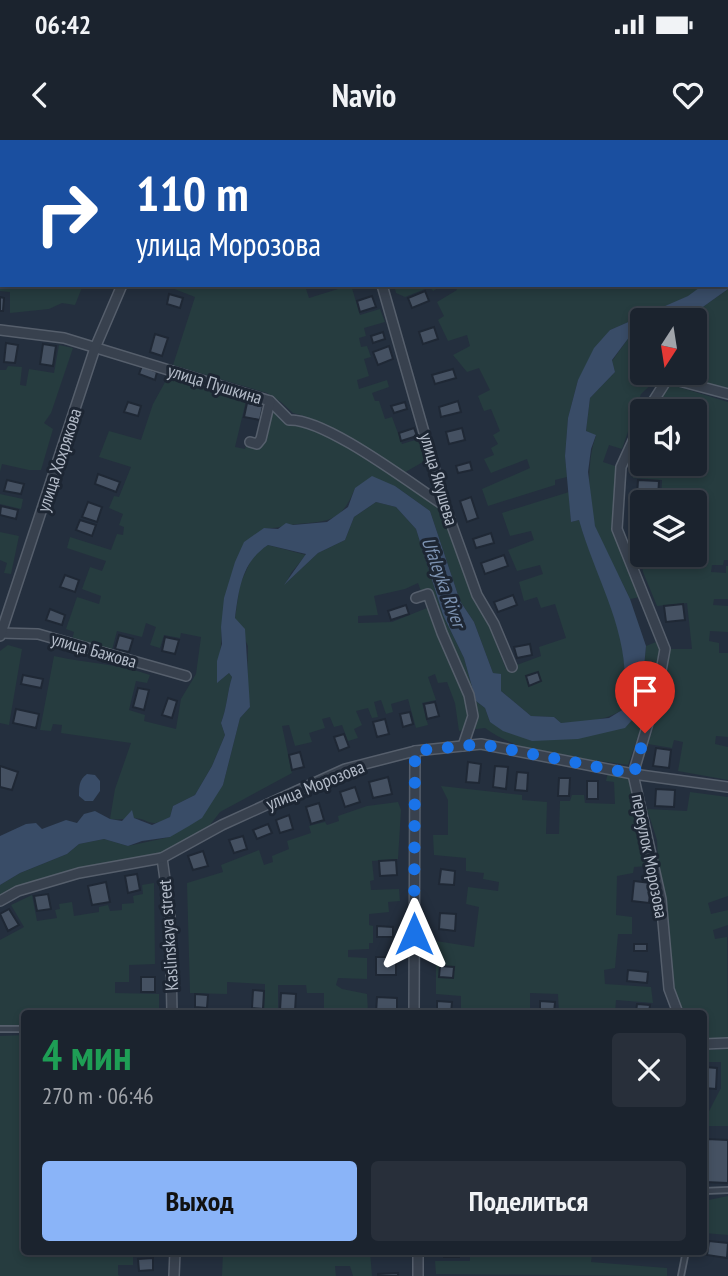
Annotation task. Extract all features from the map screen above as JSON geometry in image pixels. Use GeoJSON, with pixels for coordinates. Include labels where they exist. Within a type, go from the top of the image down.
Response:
{"type":"FeatureCollection","features":[{"type":"Feature","properties":{"kind":"street","name":"улица Хохрякова"},"geometry":{"type":"LineString","coordinates":[[1,634],[95,348],[121,287]]}},
{"type":"Feature","properties":{"kind":"street","name":"улица Якушева"},"geometry":{"type":"LineString","coordinates":[[383,287],[445,506],[477,595],[494,624],[512,667]]}},
{"type":"Feature","properties":{"kind":"street","name":"улица Пушкина"},"geometry":{"type":"LineString","coordinates":[[0,330],[64,338],[270,401],[289,419],[300,419],[330,431],[445,506]]}},
{"type":"Feature","properties":{"kind":"street"},"geometry":{"type":"LineString","coordinates":[[653,399],[668,378],[728,394]]}},
{"type":"Feature","properties":{"kind":"street"},"geometry":{"type":"LineString","coordinates":[[250,442],[257,444],[261,439],[270,401]]}},
{"type":"Feature","properties":{"kind":"street","name":"переулок Морозова"},"geometry":{"type":"LineString","coordinates":[[630,447],[621,467],[617,529],[665,649],[657,693],[634,774],[661,899],[669,989],[677,1010]]}},
{"type":"Feature","properties":{"kind":"street"},"geometry":{"type":"LineString","coordinates":[[416,598],[428,594],[469,695],[473,716],[463,746]]}},
{"type":"Feature","properties":{"kind":"street","name":"улица Бажова"},"geometry":{"type":"LineString","coordinates":[[1,634],[38,634],[186,676]]}},
{"type":"Feature","properties":{"kind":"street","name":"улица Морозова"},"geometry":{"type":"LineString","coordinates":[[0,901],[18,891],[79,873],[162,858],[222,825],[345,769],[415,751],[481,744],[634,774],[728,787]]}},
{"type":"Feature","properties":{"kind":"street"},"geometry":{"type":"LineString","coordinates":[[414,1010],[415,751]]}},
{"type":"Feature","properties":{"kind":"street","name":"Kaslinskaya street"},"geometry":{"type":"LineString","coordinates":[[162,858],[170,915],[172,1010]]}},
{"type":"Feature","properties":{"kind":"street"},"geometry":{"type":"LineString","coordinates":[[707,1044],[728,1043]]}},
{"type":"Feature","properties":{"kind":"street"},"geometry":{"type":"LineString","coordinates":[[174,1276],[175,1255]]}},
{"type":"Feature","properties":{"kind":"street"},"geometry":{"type":"LineString","coordinates":[[418,1255],[418,1276]]}},
{"type":"Feature","properties":{"kind":"lane"},"geometry":{"type":"LineString","coordinates":[[0,1029],[21,1029]]}},
{"type":"Feature","properties":{"kind":"lane"},"geometry":{"type":"LineString","coordinates":[[707,1191],[728,1190]]}},
{"type":"Feature","properties":{"kind":"lane"},"geometry":{"type":"LineString","coordinates":[[681,1276],[685,1255]]}},
{"type":"Feature","properties":{"kind":"green space"},"geometry":{"type":"Polygon","coordinates":[[[0,287],[82,287],[75,305],[62,303],[49,309],[10,313],[10,292],[0,291],[0,287]]]}},
{"type":"Feature","properties":{"kind":"green space"},"geometry":{"type":"Polygon","coordinates":[[[169,287],[311,287],[306,289],[309,298],[352,287],[360,315],[380,309],[385,322],[364,328],[366,336],[359,338],[361,347],[367,346],[371,357],[364,359],[369,376],[357,380],[359,389],[387,380],[389,387],[372,393],[375,401],[379,401],[385,419],[392,417],[402,444],[422,438],[428,459],[402,474],[343,434],[293,413],[267,393],[173,365],[195,297],[169,287]]]}},
{"type":"Feature","properties":{"kind":"green space"},"geometry":{"type":"Polygon","coordinates":[[[394,287],[430,287],[405,297],[396,293],[394,287]]]}},
{"type":"Feature","properties":{"kind":"green space"},"geometry":{"type":"Polygon","coordinates":[[[455,287],[700,287],[689,296],[661,308],[630,308],[630,321],[610,330],[578,380],[568,418],[565,456],[567,477],[555,480],[555,485],[488,506],[482,489],[530,468],[527,459],[491,473],[484,459],[494,455],[491,448],[498,444],[493,435],[500,431],[491,409],[484,411],[478,396],[490,390],[479,368],[467,372],[453,355],[470,346],[467,335],[448,341],[438,320],[444,316],[437,302],[457,290],[455,287]]]}},
{"type":"Feature","properties":{"kind":"green space"},"geometry":{"type":"Polygon","coordinates":[[[728,289],[728,388],[707,383],[707,308],[701,308],[728,289]]]}},
{"type":"Feature","properties":{"kind":"green space"},"geometry":{"type":"Polygon","coordinates":[[[630,336],[630,385],[650,385],[639,399],[630,399],[630,426],[622,449],[609,445],[603,462],[618,467],[613,529],[640,597],[630,599],[596,529],[590,495],[590,469],[596,436],[586,431],[590,398],[615,372],[612,361],[630,336]]]}},
{"type":"Feature","properties":{"kind":"green space"},"geometry":{"type":"Polygon","coordinates":[[[59,345],[73,348],[51,413],[44,423],[53,429],[41,470],[2,464],[0,472],[0,370],[6,370],[8,366],[22,367],[20,385],[26,386],[29,369],[54,373],[59,345]]]}},
{"type":"Feature","properties":{"kind":"green space"},"geometry":{"type":"Polygon","coordinates":[[[169,375],[246,401],[235,447],[245,449],[248,438],[257,439],[265,406],[287,423],[299,423],[330,435],[441,509],[472,597],[489,626],[506,669],[541,656],[539,647],[566,638],[555,604],[541,608],[537,597],[524,601],[519,582],[543,574],[540,565],[517,571],[508,550],[534,540],[531,531],[510,536],[502,513],[569,492],[571,522],[579,520],[620,633],[625,677],[622,710],[600,719],[577,722],[561,723],[554,717],[531,716],[501,691],[501,675],[493,673],[474,622],[460,601],[430,511],[395,486],[355,488],[345,507],[334,517],[319,522],[264,528],[221,627],[218,682],[229,673],[232,677],[221,723],[225,735],[212,766],[195,795],[173,806],[170,817],[157,823],[138,818],[110,819],[115,789],[131,743],[61,733],[62,725],[53,724],[51,731],[40,730],[54,656],[150,675],[147,683],[136,681],[129,710],[145,715],[144,721],[176,729],[181,699],[196,674],[201,637],[181,633],[180,638],[164,635],[160,648],[150,645],[156,627],[146,623],[142,637],[117,631],[112,650],[72,640],[74,632],[66,629],[77,597],[99,604],[101,596],[82,589],[90,567],[102,571],[106,561],[67,548],[70,537],[111,550],[117,534],[123,535],[124,527],[119,525],[123,514],[109,508],[114,496],[119,497],[131,467],[99,457],[109,431],[141,440],[153,404],[169,375]]]}},
{"type":"Feature","properties":{"kind":"green space"},"geometry":{"type":"Polygon","coordinates":[[[668,385],[672,385],[728,402],[728,560],[724,560],[723,565],[712,565],[711,572],[726,573],[728,566],[728,599],[714,599],[713,605],[728,606],[728,632],[710,631],[709,641],[719,643],[719,653],[728,653],[728,737],[716,736],[715,744],[728,747],[728,780],[678,771],[683,742],[674,740],[672,748],[648,744],[665,689],[670,649],[692,649],[687,603],[657,606],[642,567],[707,567],[707,490],[661,490],[662,480],[633,478],[707,476],[707,399],[661,399],[668,385]]]}},
{"type":"Feature","properties":{"kind":"green space"},"geometry":{"type":"Polygon","coordinates":[[[0,494],[23,499],[21,509],[0,504],[0,494]]]}},
{"type":"Feature","properties":{"kind":"green space"},"geometry":{"type":"Polygon","coordinates":[[[376,502],[396,507],[416,529],[443,615],[464,658],[476,701],[485,708],[490,722],[532,741],[640,711],[646,646],[656,642],[660,652],[649,704],[628,765],[535,750],[500,738],[485,728],[459,731],[455,703],[447,682],[438,683],[435,674],[428,677],[436,700],[422,703],[428,725],[416,728],[408,699],[391,704],[393,712],[386,714],[381,700],[374,702],[378,717],[372,718],[368,708],[356,711],[362,725],[354,729],[358,738],[348,741],[342,725],[334,727],[330,717],[322,719],[325,728],[309,733],[312,742],[295,746],[289,725],[282,726],[292,773],[220,812],[210,825],[161,854],[82,869],[0,897],[0,885],[20,873],[67,854],[79,844],[104,839],[128,846],[170,837],[223,785],[240,718],[250,707],[247,690],[248,646],[235,618],[240,584],[254,554],[268,545],[306,555],[286,583],[318,553],[345,540],[354,517],[376,502]],[[418,583],[374,596],[378,615],[358,616],[358,623],[392,622],[427,608],[418,583]]]}},
{"type":"Feature","properties":{"kind":"green space"},"geometry":{"type":"Polygon","coordinates":[[[0,532],[19,536],[11,574],[4,573],[7,563],[0,560],[0,532]]]}},
{"type":"Feature","properties":{"kind":"green space"},"geometry":{"type":"Polygon","coordinates":[[[8,645],[22,649],[9,725],[0,723],[0,651],[8,645]]]}},
{"type":"Feature","properties":{"kind":"green space"},"geometry":{"type":"Polygon","coordinates":[[[608,772],[629,776],[648,866],[634,867],[633,873],[617,876],[616,915],[632,917],[632,934],[618,934],[615,968],[604,970],[605,984],[651,987],[653,1003],[616,1000],[615,1010],[559,1010],[558,994],[530,993],[530,1008],[461,1010],[461,996],[436,994],[436,941],[474,947],[479,907],[466,904],[468,887],[498,891],[499,882],[483,879],[484,873],[466,871],[466,858],[434,855],[433,835],[448,835],[448,800],[441,786],[522,795],[522,800],[547,802],[546,834],[559,834],[560,801],[570,801],[572,795],[584,795],[585,803],[615,804],[614,782],[606,781],[608,772]]]}},
{"type":"Feature","properties":{"kind":"green space"},"geometry":{"type":"Polygon","coordinates":[[[690,792],[728,797],[728,896],[708,903],[711,914],[728,910],[728,925],[713,930],[715,939],[727,937],[728,1038],[707,1039],[707,1010],[681,1010],[673,986],[657,840],[647,809],[687,811],[690,792]]]}},
{"type":"Feature","properties":{"kind":"green space"},"geometry":{"type":"Polygon","coordinates":[[[398,802],[401,810],[398,859],[372,861],[374,880],[370,881],[371,890],[399,889],[400,901],[388,902],[389,912],[369,914],[369,925],[373,926],[373,943],[369,943],[369,949],[348,950],[348,957],[367,958],[367,979],[338,978],[336,985],[342,989],[367,994],[368,1010],[324,1010],[324,993],[307,993],[306,985],[278,985],[278,1010],[264,1010],[265,984],[227,982],[227,994],[190,993],[187,883],[223,872],[221,865],[259,850],[264,865],[273,862],[272,856],[289,849],[287,841],[311,833],[309,826],[339,821],[338,816],[367,806],[398,802]]]}},
{"type":"Feature","properties":{"kind":"green space"},"geometry":{"type":"Polygon","coordinates":[[[154,883],[155,964],[129,965],[129,982],[115,982],[115,993],[159,994],[159,1010],[21,1010],[21,1025],[0,1025],[0,940],[24,927],[11,905],[32,895],[37,921],[57,918],[55,910],[60,909],[59,904],[72,902],[74,916],[99,912],[99,907],[108,905],[110,911],[122,910],[122,904],[134,903],[133,896],[143,894],[142,885],[154,883]]]}},
{"type":"Feature","properties":{"kind":"green space"},"geometry":{"type":"Polygon","coordinates":[[[21,1035],[21,1255],[133,1255],[133,1265],[118,1265],[120,1276],[0,1276],[0,1036],[21,1035]]]}},
{"type":"Feature","properties":{"kind":"green space"},"geometry":{"type":"Polygon","coordinates":[[[728,1049],[728,1126],[707,1126],[707,1115],[721,1088],[721,1062],[707,1062],[707,1050],[728,1049]]]}},
{"type":"Feature","properties":{"kind":"green space"},"geometry":{"type":"Polygon","coordinates":[[[728,1196],[728,1235],[707,1233],[707,1200],[728,1196]]]}},
{"type":"Feature","properties":{"kind":"green space"},"geometry":{"type":"Polygon","coordinates":[[[223,1255],[370,1255],[372,1276],[353,1276],[350,1266],[335,1266],[336,1276],[222,1276],[223,1255]]]}},
{"type":"Feature","properties":{"kind":"green space"},"geometry":{"type":"Polygon","coordinates":[[[470,1255],[592,1255],[591,1262],[667,1268],[667,1276],[436,1274],[435,1261],[470,1261],[470,1255]]]}},
{"type":"Feature","properties":{"kind":"water"},"geometry":{"type":"Polygon","coordinates":[[[700,287],[728,287],[701,308],[660,308],[688,296],[700,287]]]}},
{"type":"Feature","properties":{"kind":"water","name":"Ufaleyka River"},"geometry":{"type":"Polygon","coordinates":[[[630,321],[630,336],[612,360],[615,372],[590,398],[586,431],[596,435],[588,472],[595,526],[630,599],[646,646],[640,711],[625,728],[578,739],[532,741],[503,731],[490,722],[485,708],[476,701],[464,658],[443,615],[416,529],[396,507],[376,502],[354,517],[345,540],[318,553],[284,585],[306,554],[268,545],[252,559],[247,568],[240,586],[235,618],[245,629],[250,707],[240,718],[223,785],[202,818],[170,837],[128,846],[104,839],[79,844],[67,854],[20,873],[0,885],[0,836],[26,824],[36,823],[42,829],[66,820],[77,823],[84,814],[95,811],[110,819],[122,821],[132,810],[134,818],[152,825],[170,817],[173,806],[195,795],[212,766],[225,735],[221,723],[232,677],[229,673],[217,683],[217,661],[222,644],[224,598],[244,542],[264,528],[278,529],[286,523],[293,525],[327,522],[348,507],[355,488],[372,476],[395,486],[430,511],[460,601],[474,622],[493,673],[501,674],[501,691],[531,716],[554,717],[561,723],[609,718],[622,710],[625,684],[619,636],[579,520],[571,522],[565,456],[568,418],[578,380],[594,348],[610,330],[630,321]]]}},
{"type":"Feature","properties":{"kind":"water"},"geometry":{"type":"Polygon","coordinates":[[[87,774],[95,775],[100,781],[100,791],[93,801],[85,801],[79,796],[80,784],[87,774]]]}},
{"type":"Feature","properties":{"kind":"building"},"geometry":{"type":"Polygon","coordinates":[[[425,291],[429,301],[412,308],[408,298],[425,291]]]}},
{"type":"Feature","properties":{"kind":"building"},"geometry":{"type":"Polygon","coordinates":[[[169,294],[183,298],[180,308],[167,304],[169,294]]]}},
{"type":"Feature","properties":{"kind":"building"},"geometry":{"type":"Polygon","coordinates":[[[372,296],[376,307],[360,312],[357,301],[372,296]]]}},
{"type":"Feature","properties":{"kind":"building"},"geometry":{"type":"Polygon","coordinates":[[[0,297],[4,298],[3,311],[0,311],[0,297]]]}},
{"type":"Feature","properties":{"kind":"building"},"geometry":{"type":"Polygon","coordinates":[[[434,327],[438,339],[423,344],[419,332],[434,327]]]}},
{"type":"Feature","properties":{"kind":"building"},"geometry":{"type":"Polygon","coordinates":[[[383,332],[385,339],[373,343],[371,336],[383,332]]]}},
{"type":"Feature","properties":{"kind":"building"},"geometry":{"type":"Polygon","coordinates":[[[155,334],[168,338],[162,356],[150,352],[155,334]]]}},
{"type":"Feature","properties":{"kind":"building"},"geometry":{"type":"Polygon","coordinates":[[[6,343],[18,345],[15,363],[4,362],[6,343]]]}},
{"type":"Feature","properties":{"kind":"building"},"geometry":{"type":"Polygon","coordinates":[[[43,344],[56,346],[53,366],[40,364],[43,344]]]}},
{"type":"Feature","properties":{"kind":"building"},"geometry":{"type":"Polygon","coordinates":[[[389,346],[393,359],[378,365],[373,352],[389,346]]]}},
{"type":"Feature","properties":{"kind":"building"},"geometry":{"type":"Polygon","coordinates":[[[142,366],[157,372],[155,380],[139,374],[142,366]]]}},
{"type":"Feature","properties":{"kind":"building"},"geometry":{"type":"Polygon","coordinates":[[[453,369],[456,378],[435,384],[432,375],[453,369]]]}},
{"type":"Feature","properties":{"kind":"building"},"geometry":{"type":"Polygon","coordinates":[[[458,401],[461,412],[441,417],[439,407],[458,401]]]}},
{"type":"Feature","properties":{"kind":"building"},"geometry":{"type":"Polygon","coordinates":[[[128,402],[141,406],[138,416],[124,412],[128,402]]]}},
{"type":"Feature","properties":{"kind":"building"},"geometry":{"type":"Polygon","coordinates":[[[405,402],[407,409],[394,413],[391,406],[405,402]]]}},
{"type":"Feature","properties":{"kind":"building"},"geometry":{"type":"Polygon","coordinates":[[[247,403],[263,406],[260,420],[244,417],[247,403]]]}},
{"type":"Feature","properties":{"kind":"building"},"geometry":{"type":"Polygon","coordinates":[[[414,428],[417,436],[401,441],[399,433],[414,428]]]}},
{"type":"Feature","properties":{"kind":"building"},"geometry":{"type":"Polygon","coordinates":[[[462,428],[465,440],[449,444],[446,432],[462,428]]]}},
{"type":"Feature","properties":{"kind":"building"},"geometry":{"type":"Polygon","coordinates":[[[470,462],[472,470],[458,473],[456,466],[470,462]]]}},
{"type":"Feature","properties":{"kind":"building"},"geometry":{"type":"Polygon","coordinates":[[[98,474],[120,482],[116,492],[95,484],[98,474]]]}},
{"type":"Feature","properties":{"kind":"building"},"geometry":{"type":"Polygon","coordinates":[[[7,480],[24,484],[21,494],[4,491],[7,480]]]}},
{"type":"Feature","properties":{"kind":"building"},"geometry":{"type":"Polygon","coordinates":[[[638,480],[659,481],[658,490],[637,490],[638,480]]]}},
{"type":"Feature","properties":{"kind":"building"},"geometry":{"type":"Polygon","coordinates":[[[471,497],[478,518],[467,522],[460,501],[471,497]]]}},
{"type":"Feature","properties":{"kind":"building"},"geometry":{"type":"Polygon","coordinates":[[[88,502],[102,507],[97,522],[82,517],[88,502]]]}},
{"type":"Feature","properties":{"kind":"building"},"geometry":{"type":"Polygon","coordinates":[[[1,506],[18,510],[16,519],[0,515],[1,506]]]}},
{"type":"Feature","properties":{"kind":"building"},"geometry":{"type":"Polygon","coordinates":[[[80,520],[96,525],[92,536],[76,530],[80,520]]]}},
{"type":"Feature","properties":{"kind":"building"},"geometry":{"type":"Polygon","coordinates":[[[491,533],[494,543],[476,548],[473,539],[491,533]]]}},
{"type":"Feature","properties":{"kind":"building"},"geometry":{"type":"Polygon","coordinates":[[[504,555],[508,566],[485,574],[481,563],[504,555]]]}},
{"type":"Feature","properties":{"kind":"building"},"geometry":{"type":"Polygon","coordinates":[[[65,575],[79,580],[75,592],[60,587],[65,575]]]}},
{"type":"Feature","properties":{"kind":"building"},"geometry":{"type":"Polygon","coordinates":[[[513,595],[517,605],[498,612],[494,602],[513,595]]]}},
{"type":"Feature","properties":{"kind":"building"},"geometry":{"type":"Polygon","coordinates":[[[683,604],[685,620],[666,622],[664,606],[683,604]]]}},
{"type":"Feature","properties":{"kind":"building"},"geometry":{"type":"Polygon","coordinates":[[[406,605],[409,614],[391,620],[388,611],[406,605]]]}},
{"type":"Feature","properties":{"kind":"building"},"geometry":{"type":"Polygon","coordinates":[[[50,609],[65,615],[62,625],[46,620],[50,609]]]}},
{"type":"Feature","properties":{"kind":"building"},"geometry":{"type":"Polygon","coordinates":[[[119,635],[133,639],[129,652],[115,649],[119,635]]]}},
{"type":"Feature","properties":{"kind":"building"},"geometry":{"type":"Polygon","coordinates":[[[165,637],[179,640],[175,654],[162,651],[165,637]]]}},
{"type":"Feature","properties":{"kind":"building"},"geometry":{"type":"Polygon","coordinates":[[[530,644],[532,655],[517,658],[514,647],[530,644]]]}},
{"type":"Feature","properties":{"kind":"building"},"geometry":{"type":"Polygon","coordinates":[[[538,672],[541,681],[529,686],[526,676],[538,672]]]}},
{"type":"Feature","properties":{"kind":"building"},"geometry":{"type":"Polygon","coordinates":[[[23,675],[43,679],[41,688],[21,684],[23,675]]]}},
{"type":"Feature","properties":{"kind":"building"},"geometry":{"type":"Polygon","coordinates":[[[138,688],[149,690],[144,710],[133,707],[138,688]]]}},
{"type":"Feature","properties":{"kind":"building"},"geometry":{"type":"Polygon","coordinates":[[[168,698],[177,701],[172,718],[162,715],[168,698]]]}},
{"type":"Feature","properties":{"kind":"building"},"geometry":{"type":"Polygon","coordinates":[[[435,702],[439,716],[427,719],[424,704],[435,702]]]}},
{"type":"Feature","properties":{"kind":"building"},"geometry":{"type":"Polygon","coordinates":[[[16,709],[39,714],[36,728],[13,723],[16,709]]]}},
{"type":"Feature","properties":{"kind":"building"},"geometry":{"type":"Polygon","coordinates":[[[410,712],[413,724],[403,727],[400,714],[410,712]]]}},
{"type":"Feature","properties":{"kind":"building"},"geometry":{"type":"Polygon","coordinates":[[[385,719],[389,734],[377,737],[373,722],[385,719]]]}},
{"type":"Feature","properties":{"kind":"building"},"geometry":{"type":"Polygon","coordinates":[[[344,734],[349,747],[339,751],[334,737],[344,734]]]}},
{"type":"Feature","properties":{"kind":"building"},"geometry":{"type":"Polygon","coordinates":[[[656,748],[671,750],[669,768],[653,766],[656,748]]]}},
{"type":"Feature","properties":{"kind":"building"},"geometry":{"type":"Polygon","coordinates":[[[300,752],[304,767],[292,770],[289,755],[300,752]]]}},
{"type":"Feature","properties":{"kind":"building"},"geometry":{"type":"Polygon","coordinates":[[[468,762],[481,764],[479,783],[466,782],[468,762]]]}},
{"type":"Feature","properties":{"kind":"building"},"geometry":{"type":"Polygon","coordinates":[[[0,766],[18,772],[12,790],[0,787],[0,766]]]}},
{"type":"Feature","properties":{"kind":"building"},"geometry":{"type":"Polygon","coordinates":[[[495,766],[508,767],[506,789],[493,787],[495,766]]]}},
{"type":"Feature","properties":{"kind":"building"},"geometry":{"type":"Polygon","coordinates":[[[517,772],[528,773],[527,791],[515,790],[517,772]]]}},
{"type":"Feature","properties":{"kind":"building"},"geometry":{"type":"Polygon","coordinates":[[[388,777],[392,794],[373,798],[369,782],[388,777]]]}},
{"type":"Feature","properties":{"kind":"building"},"geometry":{"type":"Polygon","coordinates":[[[559,778],[570,778],[569,796],[558,796],[559,778]]]}},
{"type":"Feature","properties":{"kind":"building"},"geometry":{"type":"Polygon","coordinates":[[[587,781],[598,781],[598,799],[587,799],[587,781]]]}},
{"type":"Feature","properties":{"kind":"building"},"geometry":{"type":"Polygon","coordinates":[[[355,787],[360,802],[345,807],[340,792],[355,787]]]}},
{"type":"Feature","properties":{"kind":"building"},"geometry":{"type":"Polygon","coordinates":[[[656,789],[675,790],[674,807],[655,806],[656,789]]]}},
{"type":"Feature","properties":{"kind":"building"},"geometry":{"type":"Polygon","coordinates":[[[319,803],[324,820],[311,824],[306,807],[319,803]]]}},
{"type":"Feature","properties":{"kind":"building"},"geometry":{"type":"Polygon","coordinates":[[[289,815],[293,829],[280,833],[276,820],[289,815]]]}},
{"type":"Feature","properties":{"kind":"building"},"geometry":{"type":"Polygon","coordinates":[[[268,824],[272,833],[257,839],[253,830],[268,824]]]}},
{"type":"Feature","properties":{"kind":"building"},"geometry":{"type":"Polygon","coordinates":[[[243,836],[247,849],[234,853],[229,840],[243,836]]]}},
{"type":"Feature","properties":{"kind":"building"},"geometry":{"type":"Polygon","coordinates":[[[203,851],[208,866],[193,870],[188,856],[203,851]]]}},
{"type":"Feature","properties":{"kind":"building"},"geometry":{"type":"Polygon","coordinates":[[[396,860],[397,875],[380,876],[379,861],[396,860]]]}},
{"type":"Feature","properties":{"kind":"building"},"geometry":{"type":"Polygon","coordinates":[[[441,869],[455,871],[454,885],[439,884],[441,869]]]}},
{"type":"Feature","properties":{"kind":"building"},"geometry":{"type":"Polygon","coordinates":[[[137,874],[140,890],[128,893],[125,876],[137,874]]]}},
{"type":"Feature","properties":{"kind":"building"},"geometry":{"type":"Polygon","coordinates":[[[634,881],[651,883],[649,903],[632,901],[634,881]]]}},
{"type":"Feature","properties":{"kind":"building"},"geometry":{"type":"Polygon","coordinates":[[[106,882],[110,902],[92,905],[88,886],[106,882]]]}},
{"type":"Feature","properties":{"kind":"building"},"geometry":{"type":"Polygon","coordinates":[[[48,894],[51,909],[37,911],[34,896],[48,894]]]}},
{"type":"Feature","properties":{"kind":"building"},"geometry":{"type":"Polygon","coordinates":[[[9,909],[19,925],[8,931],[0,914],[9,909]]]}},
{"type":"Feature","properties":{"kind":"building"},"geometry":{"type":"Polygon","coordinates":[[[440,913],[456,914],[455,931],[439,929],[440,913]]]}},
{"type":"Feature","properties":{"kind":"building"},"geometry":{"type":"Polygon","coordinates":[[[377,926],[393,927],[393,937],[377,937],[377,926]]]}},
{"type":"Feature","properties":{"kind":"building"},"geometry":{"type":"Polygon","coordinates":[[[634,944],[647,944],[647,951],[634,951],[634,944]]]}},
{"type":"Feature","properties":{"kind":"building"},"geometry":{"type":"Polygon","coordinates":[[[376,957],[396,957],[396,975],[376,975],[376,957]]]}},
{"type":"Feature","properties":{"kind":"building"},"geometry":{"type":"Polygon","coordinates":[[[440,966],[454,967],[453,978],[439,977],[440,966]]]}},
{"type":"Feature","properties":{"kind":"building"},"geometry":{"type":"Polygon","coordinates":[[[628,970],[648,972],[647,983],[627,981],[628,970]]]}},
{"type":"Feature","properties":{"kind":"building"},"geometry":{"type":"Polygon","coordinates":[[[141,977],[155,977],[155,992],[141,992],[141,977]]]}},
{"type":"Feature","properties":{"kind":"building"},"geometry":{"type":"Polygon","coordinates":[[[253,990],[264,991],[263,1009],[252,1008],[253,990]]]}},
{"type":"Feature","properties":{"kind":"building"},"geometry":{"type":"Polygon","coordinates":[[[281,993],[296,994],[295,1010],[280,1010],[281,993]]]}},
{"type":"Feature","properties":{"kind":"building"},"geometry":{"type":"Polygon","coordinates":[[[195,994],[208,995],[207,1008],[195,1007],[195,994]]]}},
{"type":"Feature","properties":{"kind":"building"},"geometry":{"type":"Polygon","coordinates":[[[377,997],[397,998],[397,1010],[376,1010],[377,997]]]}},
{"type":"Feature","properties":{"kind":"building"},"geometry":{"type":"Polygon","coordinates":[[[437,1001],[452,1002],[451,1010],[437,1010],[437,1001]]]}},
{"type":"Feature","properties":{"kind":"building"},"geometry":{"type":"Polygon","coordinates":[[[540,1001],[555,1002],[554,1010],[540,1010],[540,1001]]]}},
{"type":"Feature","properties":{"kind":"building"},"geometry":{"type":"Polygon","coordinates":[[[637,1004],[650,1005],[649,1010],[636,1010],[637,1004]]]}},
{"type":"Feature","properties":{"kind":"building"},"geometry":{"type":"Polygon","coordinates":[[[707,1067],[717,1068],[716,1089],[707,1088],[707,1067]]]}},
{"type":"Feature","properties":{"kind":"building"},"geometry":{"type":"Polygon","coordinates":[[[707,1139],[728,1140],[728,1183],[707,1182],[707,1139]]]}},
{"type":"Feature","properties":{"kind":"building"},"geometry":{"type":"Polygon","coordinates":[[[709,1241],[728,1243],[727,1258],[707,1255],[709,1241]]]}},
{"type":"Feature","properties":{"kind":"building"},"geometry":{"type":"Polygon","coordinates":[[[153,1258],[153,1270],[139,1271],[138,1259],[153,1258]]]}},
{"type":"Feature","properties":{"kind":"building"},"geometry":{"type":"Polygon","coordinates":[[[398,1273],[398,1276],[378,1276],[378,1274],[398,1273]]]}},
{"type":"Feature","properties":{"kind":"route"},"geometry":{"type":"LineString","coordinates":[[414,934],[415,751],[481,744],[634,774],[645,733]]}}]}
